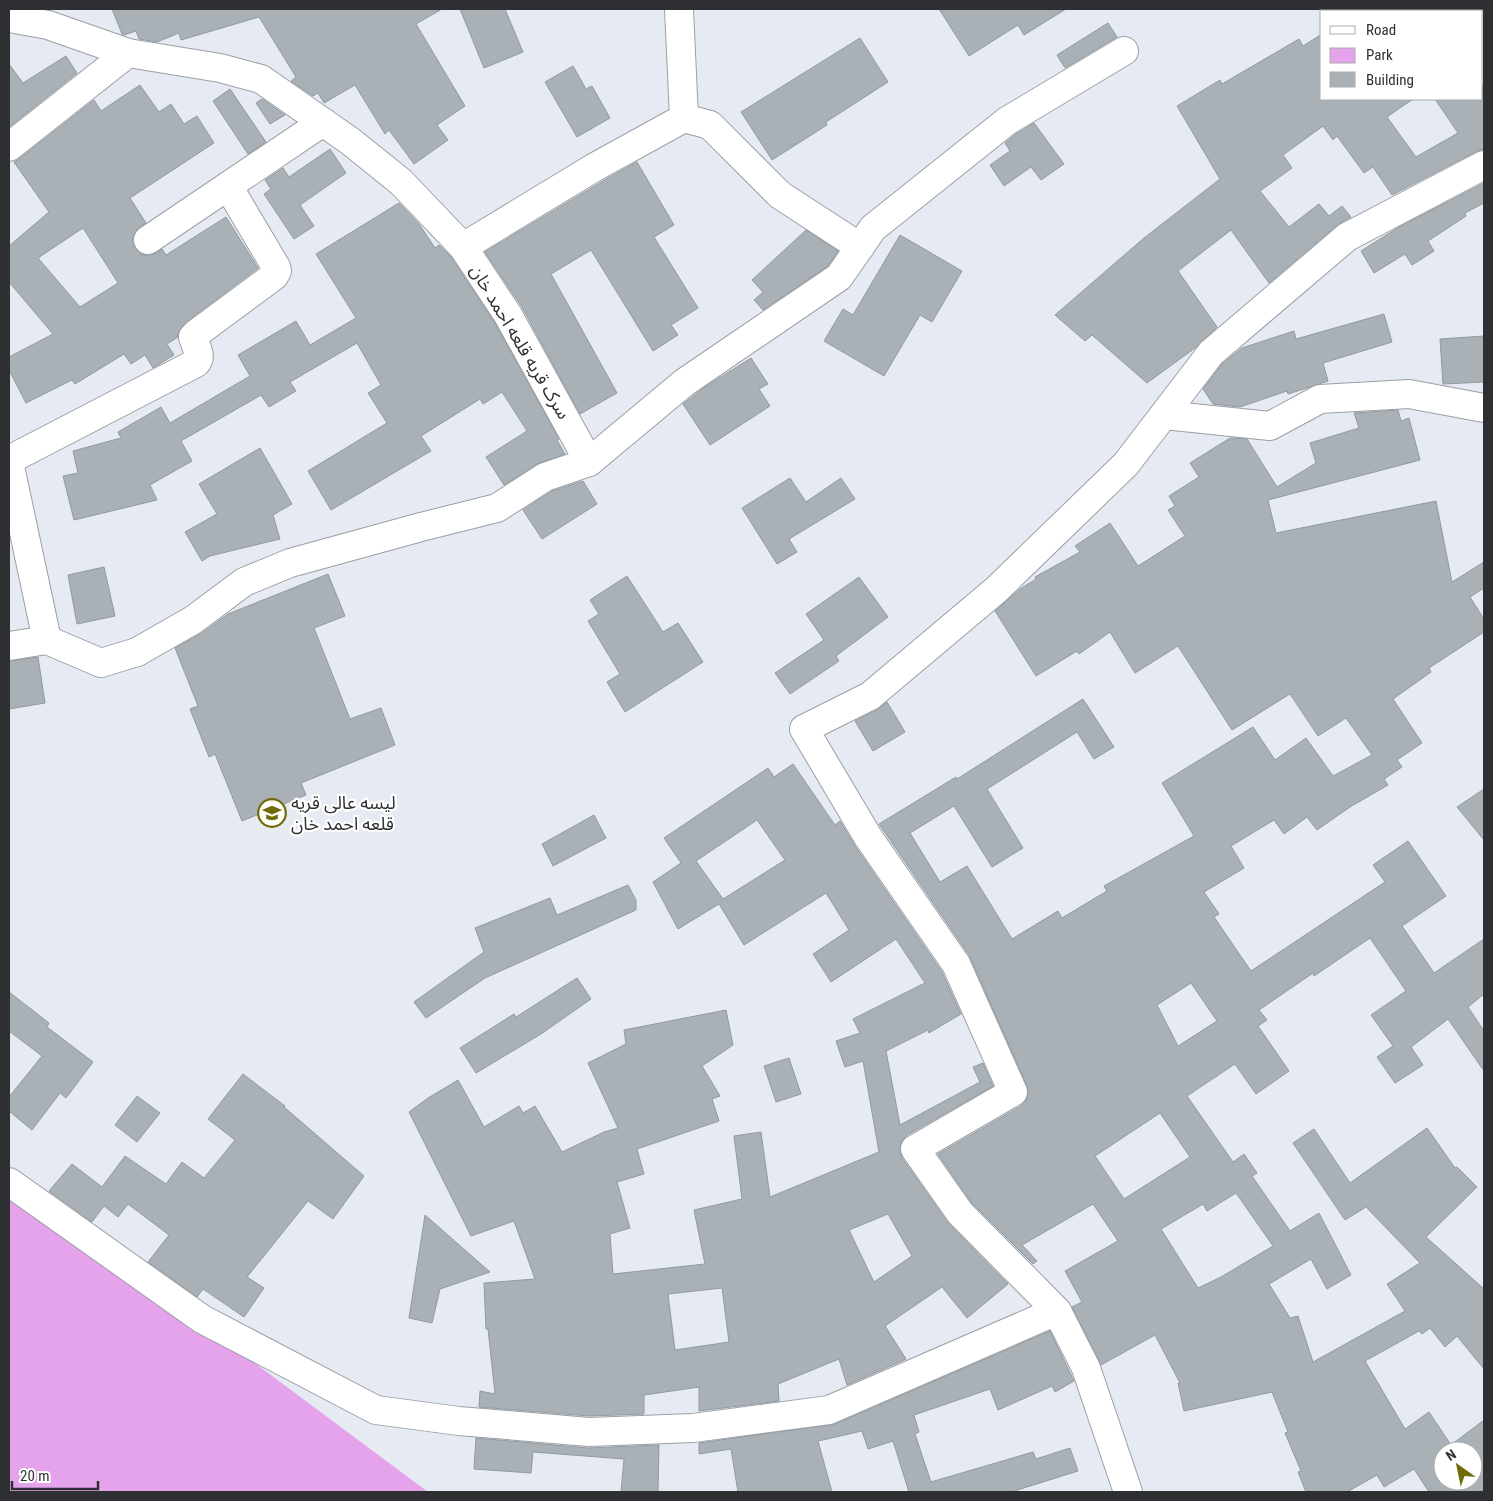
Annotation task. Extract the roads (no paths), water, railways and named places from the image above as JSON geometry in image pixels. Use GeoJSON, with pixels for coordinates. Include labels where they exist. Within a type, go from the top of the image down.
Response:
{"type":"FeatureCollection","features":[{"type":"Feature","properties":{"kind":"street"},"geometry":{"type":"LineString","coordinates":[[679,9],[684,118]]}},
{"type":"Feature","properties":{"kind":"street","name":"سرک قریه قلعه احمد خان"},"geometry":{"type":"LineString","coordinates":[[9,18],[48,25],[128,53],[220,68],[261,79],[350,141],[401,182],[462,247],[508,315],[590,462]]}},
{"type":"Feature","properties":{"kind":"street"},"geometry":{"type":"LineString","coordinates":[[9,646],[46,640],[101,663],[137,652],[193,620],[244,582],[290,563],[497,508],[545,477],[590,462],[685,382],[839,277],[872,228],[1007,121],[1124,52]]}},
{"type":"Feature","properties":{"kind":"street"},"geometry":{"type":"LineString","coordinates":[[9,147],[128,53]]}},
{"type":"Feature","properties":{"kind":"street"},"geometry":{"type":"LineString","coordinates":[[462,247],[595,166],[684,118],[710,125],[780,195],[860,247]]}},
{"type":"Feature","properties":{"kind":"street"},"geometry":{"type":"LineString","coordinates":[[148,240],[323,122]]}},
{"type":"Feature","properties":{"kind":"street"},"geometry":{"type":"LineString","coordinates":[[1128,1492],[1086,1368],[1057,1311],[960,1213],[916,1149],[1013,1092],[956,964],[868,837],[804,729],[870,696],[996,590],[1126,464],[1211,353],[1347,237],[1484,165]]}},
{"type":"Feature","properties":{"kind":"street"},"geometry":{"type":"LineString","coordinates":[[46,640],[9,461],[196,363],[200,355],[193,337],[274,276],[277,271],[276,267],[228,186]]}},
{"type":"Feature","properties":{"kind":"street"},"geometry":{"type":"LineString","coordinates":[[1164,415],[1270,426],[1320,399],[1409,394],[1484,408]]}},
{"type":"Feature","properties":{"kind":"street"},"geometry":{"type":"LineString","coordinates":[[9,1182],[202,1319],[376,1410],[459,1421],[589,1432],[693,1428],[829,1410],[1057,1311]]}},
{"type":"Feature","properties":{"kind":"place","name":"لیسه عالی قریه قلعه احمد خان"},"geometry":{"type":"Point","coordinates":[272,813]}}]}
